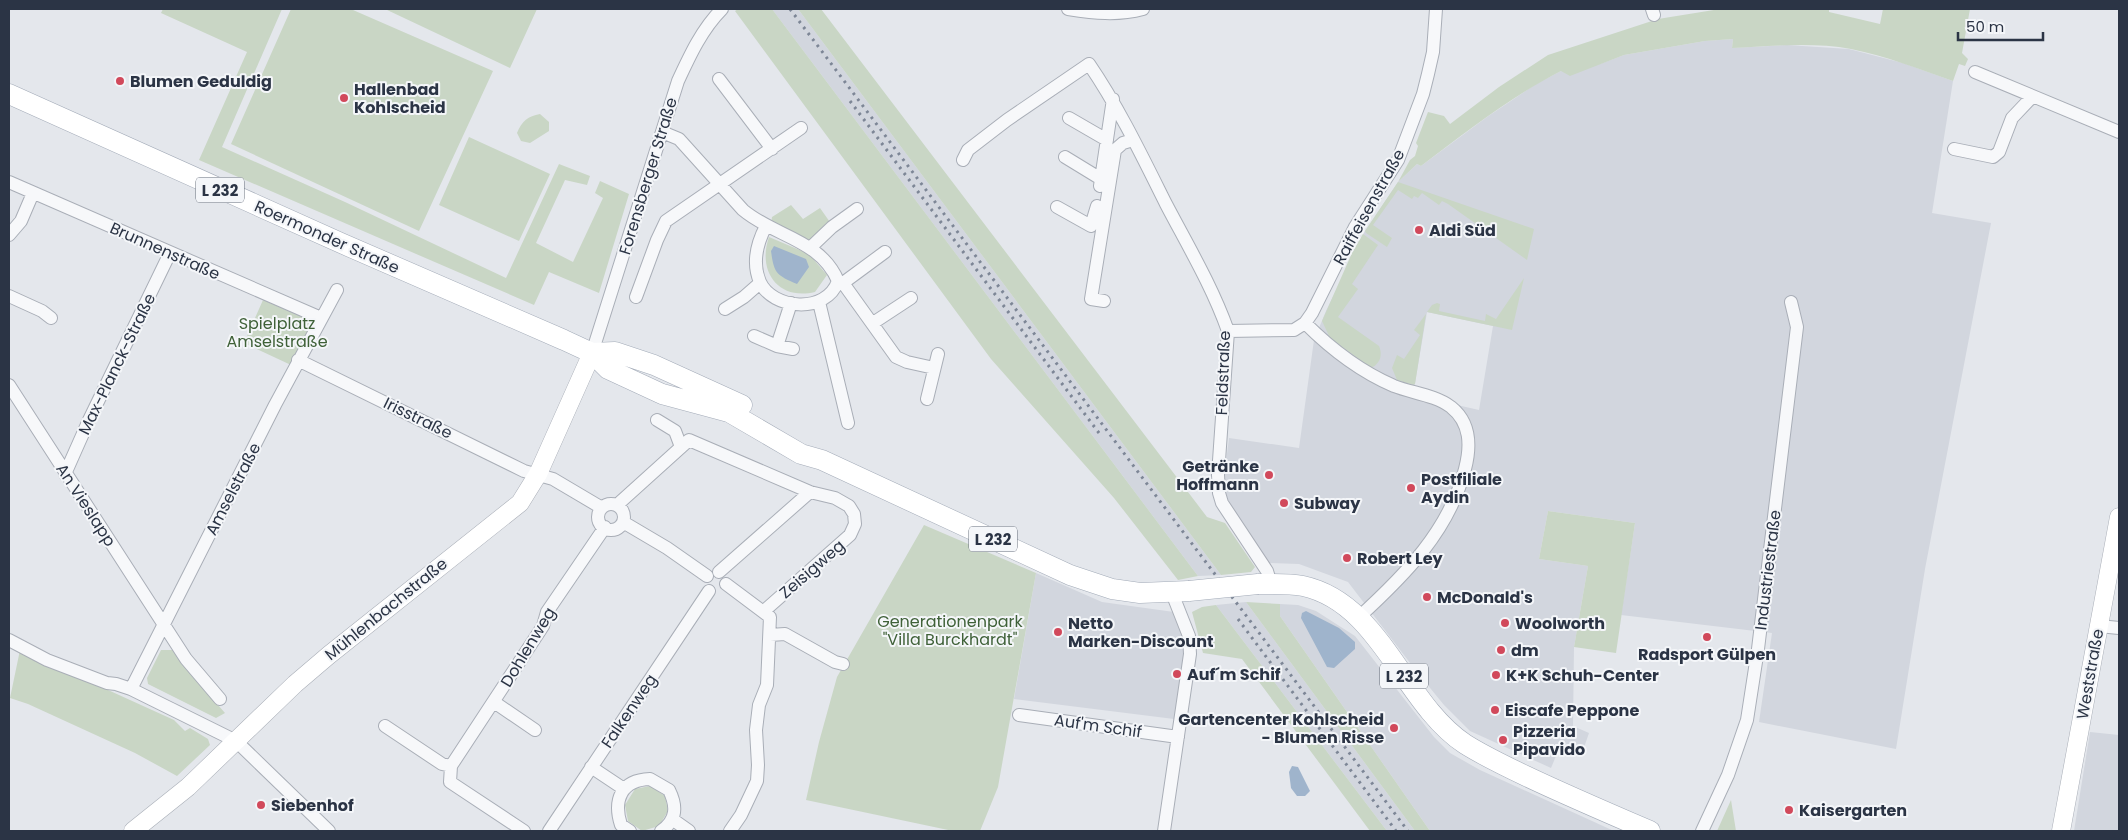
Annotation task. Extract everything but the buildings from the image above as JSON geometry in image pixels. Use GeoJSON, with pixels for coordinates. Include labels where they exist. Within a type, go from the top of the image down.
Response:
{"type":"FeatureCollection","features":[{"type":"Feature","properties":{"kind":"main road","name":"Roermonder Straße"},"geometry":{"type":"LineString","coordinates":[[9,94],[592,353],[615,352],[623,354],[704,386],[752,411],[806,446],[822,460],[1070,575],[1112,589],[1140,593],[1180,592],[1264,584],[1304,586],[1322,593],[1340,603],[1358,618],[1432,714],[1465,744],[1552,788],[1650,831]]}},
{"type":"Feature","properties":{"kind":"street","name":"Forensberger Straße"},"geometry":{"type":"LineString","coordinates":[[592,353],[678,81],[692,50],[722,9]]}},
{"type":"Feature","properties":{"kind":"street"},"geometry":{"type":"LineString","coordinates":[[1068,9],[1101,14],[1142,9]]}},
{"type":"Feature","properties":{"kind":"street","name":"Raiffeisenstraße"},"geometry":{"type":"LineString","coordinates":[[1305,323],[1312,313],[1355,227],[1398,160],[1423,94],[1432,52],[1436,9]]}},
{"type":"Feature","properties":{"kind":"street","name":"Feldstraße"},"geometry":{"type":"LineString","coordinates":[[963,160],[968,150],[1007,120],[1088,64],[1113,99],[1190,247],[1228,331],[1218,475],[1219,492],[1222,503],[1267,571],[1264,584]]}},
{"type":"Feature","properties":{"kind":"street"},"geometry":{"type":"LineString","coordinates":[[1975,72],[2119,132]]}},
{"type":"Feature","properties":{"kind":"street"},"geometry":{"type":"LineString","coordinates":[[719,79],[772,148]]}},
{"type":"Feature","properties":{"kind":"street"},"geometry":{"type":"LineString","coordinates":[[1954,149],[1993,157],[1999,152],[2012,118],[2032,97]]}},
{"type":"Feature","properties":{"kind":"street"},"geometry":{"type":"LineString","coordinates":[[1057,208],[1091,226],[1094,220],[1113,99]]}},
{"type":"Feature","properties":{"kind":"street"},"geometry":{"type":"LineString","coordinates":[[1069,118],[1107,140]]}},
{"type":"Feature","properties":{"kind":"street"},"geometry":{"type":"LineString","coordinates":[[636,297],[666,221],[801,128]]}},
{"type":"Feature","properties":{"kind":"street"},"geometry":{"type":"LineString","coordinates":[[662,132],[679,139],[743,210],[766,226],[811,247],[834,272],[874,323],[896,357],[906,362],[934,368]]}},
{"type":"Feature","properties":{"kind":"street"},"geometry":{"type":"LineString","coordinates":[[1104,301],[1091,298],[1115,150],[1123,143],[1133,140]]}},
{"type":"Feature","properties":{"kind":"street"},"geometry":{"type":"LineString","coordinates":[[1065,157],[1101,179]]}},
{"type":"Feature","properties":{"kind":"street","name":"Brunnenstraße"},"geometry":{"type":"LineString","coordinates":[[9,182],[322,318]]}},
{"type":"Feature","properties":{"kind":"street"},"geometry":{"type":"LineString","coordinates":[[9,235],[20,221],[33,193]]}},
{"type":"Feature","properties":{"kind":"street"},"geometry":{"type":"LineString","coordinates":[[811,247],[832,227],[857,208]]}},
{"type":"Feature","properties":{"kind":"street"},"geometry":{"type":"LineString","coordinates":[[766,226],[759,242],[756,256],[760,283],[772,295],[791,303],[809,304],[819,302],[831,295],[840,282],[885,252]]}},
{"type":"Feature","properties":{"kind":"street","name":"Max-Planck-Straße"},"geometry":{"type":"LineString","coordinates":[[65,474],[170,253]]}},
{"type":"Feature","properties":{"kind":"street"},"geometry":{"type":"LineString","coordinates":[[725,309],[744,297],[760,283]]}},
{"type":"Feature","properties":{"kind":"street","name":"Amselstraße"},"geometry":{"type":"LineString","coordinates":[[131,689],[298,360],[337,290]]}},
{"type":"Feature","properties":{"kind":"street"},"geometry":{"type":"LineString","coordinates":[[9,296],[42,310],[51,318]]}},
{"type":"Feature","properties":{"kind":"street"},"geometry":{"type":"LineString","coordinates":[[874,323],[910,298]]}},
{"type":"Feature","properties":{"kind":"street"},"geometry":{"type":"LineString","coordinates":[[819,302],[848,423]]}},
{"type":"Feature","properties":{"kind":"street","name":"Industriestraße"},"geometry":{"type":"LineString","coordinates":[[1702,831],[1728,775],[1747,720],[1758,649],[1797,327],[1791,302]]}},
{"type":"Feature","properties":{"kind":"street"},"geometry":{"type":"LineString","coordinates":[[778,346],[791,303]]}},
{"type":"Feature","properties":{"kind":"street"},"geometry":{"type":"LineString","coordinates":[[1228,331],[1285,332],[1294,330],[1305,323],[1355,366],[1396,386],[1449,406],[1460,415],[1467,427],[1470,442],[1461,484],[1447,517],[1413,564],[1358,618]]}},
{"type":"Feature","properties":{"kind":"street"},"geometry":{"type":"LineString","coordinates":[[754,336],[778,346],[793,349]]}},
{"type":"Feature","properties":{"kind":"street","name":"Mühlenbachstraße"},"geometry":{"type":"LineString","coordinates":[[133,831],[188,787],[295,684],[329,655],[469,542],[512,510],[524,497],[538,474],[592,353]]}},
{"type":"Feature","properties":{"kind":"street"},"geometry":{"type":"LineString","coordinates":[[928,399],[938,354]]}},
{"type":"Feature","properties":{"kind":"street","name":"Irisstraße"},"geometry":{"type":"LineString","coordinates":[[298,360],[524,471],[553,478],[602,508]]}},
{"type":"Feature","properties":{"kind":"street","name":"An Vieslapp"},"geometry":{"type":"LineString","coordinates":[[9,385],[186,659],[220,699]]}},
{"type":"Feature","properties":{"kind":"street"},"geometry":{"type":"LineString","coordinates":[[617,505],[681,447],[675,431],[656,420]]}},
{"type":"Feature","properties":{"kind":"street","name":"Zeisigweg"},"geometry":{"type":"LineString","coordinates":[[681,447],[689,440],[696,442],[810,492],[835,498],[849,506],[854,514],[855,524],[850,535],[764,611]]}},
{"type":"Feature","properties":{"kind":"street"},"geometry":{"type":"LineString","coordinates":[[726,584],[720,591],[714,592],[709,591],[705,585],[713,574],[810,492]]}},
{"type":"Feature","properties":{"kind":"street"},"geometry":{"type":"LineString","coordinates":[[610,504],[617,505],[623,511],[623,522],[617,529],[605,527],[600,521],[599,514],[602,508],[610,504]]}},
{"type":"Feature","properties":{"kind":"street","name":"Weststraße"},"geometry":{"type":"LineString","coordinates":[[2061,831],[2119,517]]}},
{"type":"Feature","properties":{"kind":"street"},"geometry":{"type":"LineString","coordinates":[[623,522],[713,574],[724,577],[726,584],[770,617],[767,685],[759,704],[756,730],[757,781],[741,815],[730,831]]}},
{"type":"Feature","properties":{"kind":"street","name":"Dohlenweg"},"geometry":{"type":"LineString","coordinates":[[450,766],[543,626],[547,612],[605,527]]}},
{"type":"Feature","properties":{"kind":"street","name":"Falkenweg"},"geometry":{"type":"LineString","coordinates":[[549,831],[709,591]]}},
{"type":"Feature","properties":{"kind":"street"},"geometry":{"type":"LineString","coordinates":[[1164,831],[1190,654],[1189,636],[1180,592]]}},
{"type":"Feature","properties":{"kind":"street"},"geometry":{"type":"LineString","coordinates":[[2099,626],[2119,628]]}},
{"type":"Feature","properties":{"kind":"street"},"geometry":{"type":"LineString","coordinates":[[770,635],[785,634],[834,662],[843,664]]}},
{"type":"Feature","properties":{"kind":"street"},"geometry":{"type":"LineString","coordinates":[[9,640],[47,660],[107,683],[131,689],[236,741],[329,831]]}},
{"type":"Feature","properties":{"kind":"street"},"geometry":{"type":"LineString","coordinates":[[494,702],[535,730]]}},
{"type":"Feature","properties":{"kind":"street","name":"Auf'm Schif"},"geometry":{"type":"LineString","coordinates":[[1019,715],[1178,737]]}},
{"type":"Feature","properties":{"kind":"street"},"geometry":{"type":"LineString","coordinates":[[384,726],[442,764],[450,766],[450,782],[524,831]]}},
{"type":"Feature","properties":{"kind":"street"},"geometry":{"type":"LineString","coordinates":[[591,767],[624,789]]}},
{"type":"Feature","properties":{"kind":"street"},"geometry":{"type":"LineString","coordinates":[[630,831],[621,825],[617,804],[624,789],[632,783],[650,779],[669,790],[676,812],[661,831]]}},
{"type":"Feature","properties":{"kind":"street"},"geometry":{"type":"LineString","coordinates":[[672,819],[689,831]]}},
{"type":"Feature","properties":{"kind":"shaded area"},"geometry":{"type":"Polygon","coordinates":[[[772,9],[798,9],[1221,575],[1198,576],[772,9]]]}},
{"type":"Feature","properties":{"kind":"shaded area"},"geometry":{"type":"Polygon","coordinates":[[[1733,39],[1732,48],[1787,45],[1849,49],[1903,63],[1953,81],[1932,213],[1991,223],[1925,569],[1896,749],[1759,722],[1772,633],[1621,615],[1635,523],[1548,511],[1539,559],[1588,566],[1574,647],[1573,726],[1589,733],[1581,756],[1559,749],[1551,768],[1470,731],[1444,705],[1348,582],[1299,564],[1269,563],[1229,507],[1223,485],[1229,438],[1299,448],[1314,340],[1326,311],[1365,231],[1398,182],[1417,164],[1421,166],[1487,117],[1536,84],[1561,71],[1600,64],[1624,55],[1705,41],[1733,39]],[[1427,312],[1413,395],[1479,410],[1493,326],[1427,312]]]}},
{"type":"Feature","properties":{"kind":"shaded area"},"geometry":{"type":"Polygon","coordinates":[[[1036,573],[1102,602],[1174,612],[1187,640],[1186,660],[1174,719],[1014,699],[1036,573]]]}},
{"type":"Feature","properties":{"kind":"shaded area"},"geometry":{"type":"Polygon","coordinates":[[[1246,602],[1415,831],[1387,831],[1216,605],[1246,602]]]}},
{"type":"Feature","properties":{"kind":"shaded area","name":"Gartencenter Kohlscheid - Blumen Risse"},"geometry":{"type":"Polygon","coordinates":[[[1280,604],[1298,605],[1316,611],[1355,636],[1434,737],[1450,753],[1480,770],[1614,831],[1430,831],[1280,616],[1280,604]]]}},
{"type":"Feature","properties":{"kind":"shaded area"},"geometry":{"type":"Polygon","coordinates":[[[2090,732],[2119,735],[2119,831],[2074,831],[2090,732]]]}},
{"type":"Feature","properties":{"kind":"green space"},"geometry":{"type":"Polygon","coordinates":[[[163,9],[282,9],[222,147],[345,202],[506,278],[559,164],[590,176],[587,185],[565,180],[536,243],[573,262],[603,198],[595,193],[600,181],[629,194],[599,293],[549,272],[534,305],[199,160],[247,52],[161,13],[163,9]]]}},
{"type":"Feature","properties":{"kind":"green space"},"geometry":{"type":"Polygon","coordinates":[[[291,9],[353,10],[493,71],[419,231],[231,144],[291,9]]]}},
{"type":"Feature","properties":{"kind":"green space"},"geometry":{"type":"Polygon","coordinates":[[[385,9],[537,9],[510,68],[385,9]]]}},
{"type":"Feature","properties":{"kind":"green space"},"geometry":{"type":"Polygon","coordinates":[[[738,9],[772,9],[1198,576],[1178,580],[1114,498],[991,359],[735,11],[738,9]]]}},
{"type":"Feature","properties":{"kind":"green space"},"geometry":{"type":"Polygon","coordinates":[[[798,9],[821,9],[1207,517],[1225,523],[1255,567],[1251,572],[1221,575],[798,9]]]}},
{"type":"Feature","properties":{"kind":"green space"},"geometry":{"type":"Polygon","coordinates":[[[1720,9],[1829,9],[1829,12],[1880,24],[1883,9],[1970,9],[1962,53],[1968,59],[1965,66],[1959,64],[1953,81],[1877,55],[1837,47],[1792,45],[1732,48],[1733,39],[1705,41],[1624,55],[1570,76],[1561,71],[1542,81],[1489,115],[1421,166],[1417,164],[1398,182],[1410,160],[1415,156],[1418,146],[1416,143],[1428,112],[1444,116],[1450,124],[1499,87],[1548,55],[1658,19],[1720,9]]]}},
{"type":"Feature","properties":{"kind":"green space"},"geometry":{"type":"Polygon","coordinates":[[[540,114],[549,122],[549,131],[530,143],[521,141],[517,133],[521,125],[532,116],[540,114]]]}},
{"type":"Feature","properties":{"kind":"green space"},"geometry":{"type":"Polygon","coordinates":[[[469,137],[550,174],[519,241],[439,205],[469,137]]]}},
{"type":"Feature","properties":{"kind":"green space"},"geometry":{"type":"Polygon","coordinates":[[[1398,182],[1534,229],[1527,260],[1448,204],[1442,201],[1439,205],[1422,193],[1418,198],[1414,196],[1412,199],[1398,190],[1373,225],[1392,238],[1387,247],[1365,231],[1398,182]]]}},
{"type":"Feature","properties":{"kind":"green space"},"geometry":{"type":"Polygon","coordinates":[[[791,205],[803,219],[820,208],[832,225],[808,242],[771,224],[772,217],[791,205]]]}},
{"type":"Feature","properties":{"kind":"green space"},"geometry":{"type":"Polygon","coordinates":[[[1363,234],[1378,245],[1352,284],[1358,289],[1338,317],[1379,346],[1380,359],[1371,368],[1330,338],[1322,321],[1352,253],[1363,234]]]}},
{"type":"Feature","properties":{"kind":"green space"},"geometry":{"type":"Polygon","coordinates":[[[769,237],[809,254],[827,275],[815,292],[802,294],[791,292],[781,288],[774,281],[766,261],[769,237]]]}},
{"type":"Feature","properties":{"kind":"green space"},"geometry":{"type":"Polygon","coordinates":[[[1524,278],[1512,330],[1427,312],[1432,305],[1437,303],[1440,304],[1439,311],[1485,321],[1486,314],[1496,319],[1524,278]]]}},
{"type":"Feature","properties":{"kind":"green space","name":"Spielplatz Amselstraße"},"geometry":{"type":"Polygon","coordinates":[[[263,300],[312,323],[291,365],[244,343],[263,300]]]}},
{"type":"Feature","properties":{"kind":"green space"},"geometry":{"type":"Polygon","coordinates":[[[1426,314],[1415,384],[1413,385],[1397,380],[1392,368],[1397,355],[1404,359],[1420,335],[1414,330],[1426,314]]]}},
{"type":"Feature","properties":{"kind":"green space"},"geometry":{"type":"Polygon","coordinates":[[[1548,511],[1635,523],[1616,653],[1574,647],[1588,566],[1539,559],[1548,511]]]}},
{"type":"Feature","properties":{"kind":"green space","name":"Generationenpark \"Villa Burckhardt\""},"geometry":{"type":"Polygon","coordinates":[[[924,525],[1036,573],[998,787],[980,831],[953,831],[806,800],[819,742],[837,677],[924,525]]]}},
{"type":"Feature","properties":{"kind":"green space"},"geometry":{"type":"Polygon","coordinates":[[[1246,602],[1280,604],[1280,616],[1430,831],[1415,831],[1246,602]]]}},
{"type":"Feature","properties":{"kind":"green space"},"geometry":{"type":"Polygon","coordinates":[[[1216,605],[1387,831],[1370,831],[1242,659],[1203,653],[1192,612],[1202,607],[1216,605]]]}},
{"type":"Feature","properties":{"kind":"green space"},"geometry":{"type":"Polygon","coordinates":[[[20,650],[174,720],[185,731],[190,728],[208,739],[210,745],[177,776],[135,753],[28,704],[10,698],[20,650]]]}},
{"type":"Feature","properties":{"kind":"green space"},"geometry":{"type":"Polygon","coordinates":[[[161,650],[175,650],[189,672],[225,713],[216,718],[148,684],[147,678],[161,650]]]}},
{"type":"Feature","properties":{"kind":"green space"},"geometry":{"type":"Polygon","coordinates":[[[650,786],[665,796],[668,811],[659,826],[642,831],[628,821],[625,805],[635,789],[650,786]]]}},
{"type":"Feature","properties":{"kind":"green space"},"geometry":{"type":"Polygon","coordinates":[[[1731,800],[1736,831],[1717,831],[1731,800]]]}},
{"type":"Feature","properties":{"kind":"water"},"geometry":{"type":"Polygon","coordinates":[[[774,246],[806,259],[809,267],[797,284],[780,275],[775,269],[771,251],[774,246]]]}},
{"type":"Feature","properties":{"kind":"water"},"geometry":{"type":"Polygon","coordinates":[[[1306,611],[1339,628],[1355,642],[1355,649],[1334,668],[1327,667],[1301,618],[1302,613],[1306,611]]]}},
{"type":"Feature","properties":{"kind":"water"},"geometry":{"type":"Polygon","coordinates":[[[1292,766],[1298,767],[1310,791],[1305,796],[1297,796],[1291,788],[1289,772],[1292,766]]]}},
{"type":"Feature","properties":{"kind":"railway"},"geometry":{"type":"LineString","coordinates":[[790,9],[1408,831]]}},
{"type":"Feature","properties":{"kind":"railway"},"geometry":{"type":"LineString","coordinates":[[850,101],[1102,437]]}},
{"type":"Feature","properties":{"kind":"railway"},"geometry":{"type":"LineString","coordinates":[[1238,619],[1396,831]]}},
{"type":"Feature","properties":{"kind":"place","name":"Blumen Geduldig"},"geometry":{"type":"Point","coordinates":[120,81]}},
{"type":"Feature","properties":{"kind":"place","name":"Hallenbad Kohlscheid"},"geometry":{"type":"Point","coordinates":[344,98]}},
{"type":"Feature","properties":{"kind":"place","name":"Aldi Süd"},"geometry":{"type":"Point","coordinates":[1419,230]}},
{"type":"Feature","properties":{"kind":"place","name":"Getränke Hoffmann"},"geometry":{"type":"Point","coordinates":[1269,475]}},
{"type":"Feature","properties":{"kind":"place","name":"Postfiliale Aydin"},"geometry":{"type":"Point","coordinates":[1411,488]}},
{"type":"Feature","properties":{"kind":"place","name":"Subway"},"geometry":{"type":"Point","coordinates":[1284,503]}},
{"type":"Feature","properties":{"kind":"place","name":"Robert Ley"},"geometry":{"type":"Point","coordinates":[1347,558]}},
{"type":"Feature","properties":{"kind":"place","name":"McDonald's"},"geometry":{"type":"Point","coordinates":[1427,597]}},
{"type":"Feature","properties":{"kind":"place","name":"Woolworth"},"geometry":{"type":"Point","coordinates":[1505,623]}},
{"type":"Feature","properties":{"kind":"place","name":"Netto Marken-Discount"},"geometry":{"type":"Point","coordinates":[1058,632]}},
{"type":"Feature","properties":{"kind":"place","name":"Radsport Gülpen"},"geometry":{"type":"Point","coordinates":[1707,637]}},
{"type":"Feature","properties":{"kind":"place","name":"dm"},"geometry":{"type":"Point","coordinates":[1501,650]}},
{"type":"Feature","properties":{"kind":"place","name":"Auf´m Schif"},"geometry":{"type":"Point","coordinates":[1177,674]}},
{"type":"Feature","properties":{"kind":"place","name":"K+K Schuh-Center"},"geometry":{"type":"Point","coordinates":[1496,675]}},
{"type":"Feature","properties":{"kind":"place","name":"Eiscafe Peppone"},"geometry":{"type":"Point","coordinates":[1495,710]}},
{"type":"Feature","properties":{"kind":"place","name":"Gartencenter Kohlscheid - Blumen Risse"},"geometry":{"type":"Point","coordinates":[1394,728]}},
{"type":"Feature","properties":{"kind":"place","name":"Pizzeria Pipavido"},"geometry":{"type":"Point","coordinates":[1503,740]}},
{"type":"Feature","properties":{"kind":"place","name":"Siebenhof"},"geometry":{"type":"Point","coordinates":[261,805]}},
{"type":"Feature","properties":{"kind":"place","name":"Kaisergarten"},"geometry":{"type":"Point","coordinates":[1789,810]}}]}
